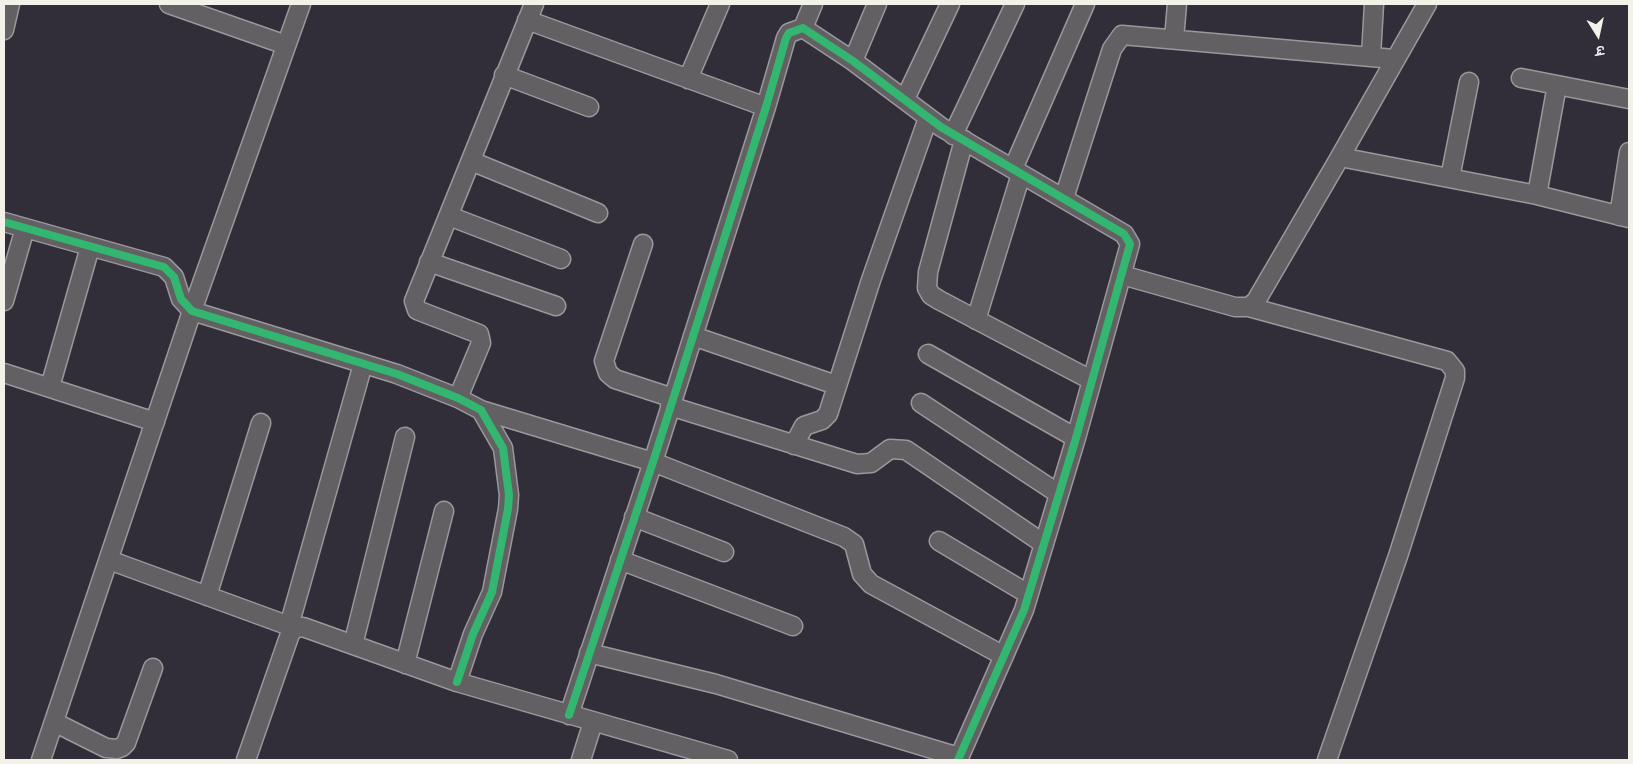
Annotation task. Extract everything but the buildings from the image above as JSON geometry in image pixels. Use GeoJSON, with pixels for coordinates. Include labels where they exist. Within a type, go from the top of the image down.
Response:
{"type":"FeatureCollection","features":[{"type":"Feature","properties":{"kind":"street"},"geometry":{"type":"LineString","coordinates":[[4,30],[10,4]]}},
{"type":"Feature","properties":{"kind":"street"},"geometry":{"type":"LineString","coordinates":[[169,4],[286,45]]}},
{"type":"Feature","properties":{"kind":"street"},"geometry":{"type":"LineString","coordinates":[[41,760],[192,311],[301,4]]}},
{"type":"Feature","properties":{"kind":"street"},"geometry":{"type":"LineString","coordinates":[[688,80],[720,4]]}},
{"type":"Feature","properties":{"kind":"street"},"geometry":{"type":"LineString","coordinates":[[569,715],[653,462],[766,107],[786,38],[789,33],[803,28],[813,4]]}},
{"type":"Feature","properties":{"kind":"street"},"geometry":{"type":"LineString","coordinates":[[853,61],[877,4]]}},
{"type":"Feature","properties":{"kind":"street"},"geometry":{"type":"LineString","coordinates":[[905,98],[950,4]]}},
{"type":"Feature","properties":{"kind":"street"},"geometry":{"type":"LineString","coordinates":[[1015,4],[959,138],[928,272],[927,288],[939,300],[1090,380]]}},
{"type":"Feature","properties":{"kind":"street"},"geometry":{"type":"LineString","coordinates":[[976,320],[1017,171],[1086,4]]}},
{"type":"Feature","properties":{"kind":"street"},"geometry":{"type":"LineString","coordinates":[[1174,39],[1177,4]]}},
{"type":"Feature","properties":{"kind":"street"},"geometry":{"type":"LineString","coordinates":[[1372,56],[1374,4]]}},
{"type":"Feature","properties":{"kind":"street"},"geometry":{"type":"LineString","coordinates":[[1249,307],[1256,301],[1427,4]]}},
{"type":"Feature","properties":{"kind":"street"},"geometry":{"type":"LineString","coordinates":[[458,398],[481,338],[475,331],[417,310],[415,296],[530,12],[688,80],[766,107]]}},
{"type":"Feature","properties":{"kind":"street"},"geometry":{"type":"LineString","coordinates":[[589,654],[716,684],[958,758],[1004,656],[1028,594],[1076,438],[1090,380],[1130,248],[1128,238],[928,118],[905,98],[803,28]]}},
{"type":"Feature","properties":{"kind":"street"},"geometry":{"type":"LineString","coordinates":[[1064,198],[1116,42],[1122,35],[1372,56],[1394,60]]}},
{"type":"Feature","properties":{"kind":"street"},"geometry":{"type":"LineString","coordinates":[[504,75],[589,107]]}},
{"type":"Feature","properties":{"kind":"street"},"geometry":{"type":"LineString","coordinates":[[1520,78],[1629,99]]}},
{"type":"Feature","properties":{"kind":"street"},"geometry":{"type":"LineString","coordinates":[[1450,178],[1469,82]]}},
{"type":"Feature","properties":{"kind":"street"},"geometry":{"type":"LineString","coordinates":[[1537,195],[1557,85]]}},
{"type":"Feature","properties":{"kind":"street"},"geometry":{"type":"LineString","coordinates":[[794,445],[804,426],[825,418],[928,118]]}},
{"type":"Feature","properties":{"kind":"street"},"geometry":{"type":"LineString","coordinates":[[1340,157],[1537,195],[1624,217],[1629,152]]}},
{"type":"Feature","properties":{"kind":"street"},"geometry":{"type":"LineString","coordinates":[[471,161],[598,213]]}},
{"type":"Feature","properties":{"kind":"street"},"geometry":{"type":"LineString","coordinates":[[449,216],[561,259]]}},
{"type":"Feature","properties":{"kind":"street"},"geometry":{"type":"LineString","coordinates":[[4,222],[168,270],[174,277],[181,299],[192,311],[363,364],[458,398],[481,410],[653,462],[851,540],[857,550],[862,574],[871,584],[1004,656]]}},
{"type":"Feature","properties":{"kind":"street"},"geometry":{"type":"LineString","coordinates":[[4,301],[25,228]]}},
{"type":"Feature","properties":{"kind":"street"},"geometry":{"type":"LineString","coordinates":[[643,244],[604,361],[608,373],[615,379],[671,402],[794,445],[863,465],[871,463],[890,449],[906,450],[1044,544]]}},
{"type":"Feature","properties":{"kind":"street"},"geometry":{"type":"LineString","coordinates":[[50,388],[90,247]]}},
{"type":"Feature","properties":{"kind":"street"},"geometry":{"type":"LineString","coordinates":[[430,262],[556,306]]}},
{"type":"Feature","properties":{"kind":"street"},"geometry":{"type":"LineString","coordinates":[[1122,275],[1235,307],[1249,307],[1447,361],[1455,371],[1455,378],[1398,556],[1327,760]]}},
{"type":"Feature","properties":{"kind":"street"},"geometry":{"type":"LineString","coordinates":[[692,336],[836,385]]}},
{"type":"Feature","properties":{"kind":"street"},"geometry":{"type":"LineString","coordinates":[[928,354],[1076,438]]}},
{"type":"Feature","properties":{"kind":"street"},"geometry":{"type":"LineString","coordinates":[[246,760],[290,634],[363,364]]}},
{"type":"Feature","properties":{"kind":"street"},"geometry":{"type":"LineString","coordinates":[[4,373],[155,422]]}},
{"type":"Feature","properties":{"kind":"street"},"geometry":{"type":"LineString","coordinates":[[921,403],[1059,494]]}},
{"type":"Feature","properties":{"kind":"street"},"geometry":{"type":"LineString","coordinates":[[457,682],[471,641],[492,592],[508,509],[509,495],[503,448],[481,410]]}},
{"type":"Feature","properties":{"kind":"street"},"geometry":{"type":"LineString","coordinates":[[207,596],[261,423]]}},
{"type":"Feature","properties":{"kind":"street"},"geometry":{"type":"LineString","coordinates":[[353,645],[405,437]]}},
{"type":"Feature","properties":{"kind":"street"},"geometry":{"type":"LineString","coordinates":[[405,664],[444,511]]}},
{"type":"Feature","properties":{"kind":"street"},"geometry":{"type":"LineString","coordinates":[[634,517],[724,552]]}},
{"type":"Feature","properties":{"kind":"street"},"geometry":{"type":"LineString","coordinates":[[939,542],[1028,594]]}},
{"type":"Feature","properties":{"kind":"street"},"geometry":{"type":"LineString","coordinates":[[109,560],[292,627],[308,628],[457,682],[728,760]]}},
{"type":"Feature","properties":{"kind":"street"},"geometry":{"type":"LineString","coordinates":[[620,560],[793,626]]}},
{"type":"Feature","properties":{"kind":"street"},"geometry":{"type":"LineString","coordinates":[[54,722],[106,748],[117,749],[122,747],[126,743],[153,668]]}},
{"type":"Feature","properties":{"kind":"street"},"geometry":{"type":"LineString","coordinates":[[581,760],[592,722]]}},
{"type":"Feature","properties":{"kind":"cycle path"},"geometry":{"type":"LineString","coordinates":[[569,715],[653,462],[766,107],[786,38],[789,33],[803,28],[853,61],[941,127],[1124,234],[1130,244],[1076,438],[1024,610],[958,760]]}},
{"type":"Feature","properties":{"kind":"cycle path"},"geometry":{"type":"LineString","coordinates":[[4,222],[164,267],[174,277],[181,299],[192,311],[397,374],[458,398],[481,410],[503,448],[509,495],[508,509],[492,592],[473,634],[457,682]]}}]}
